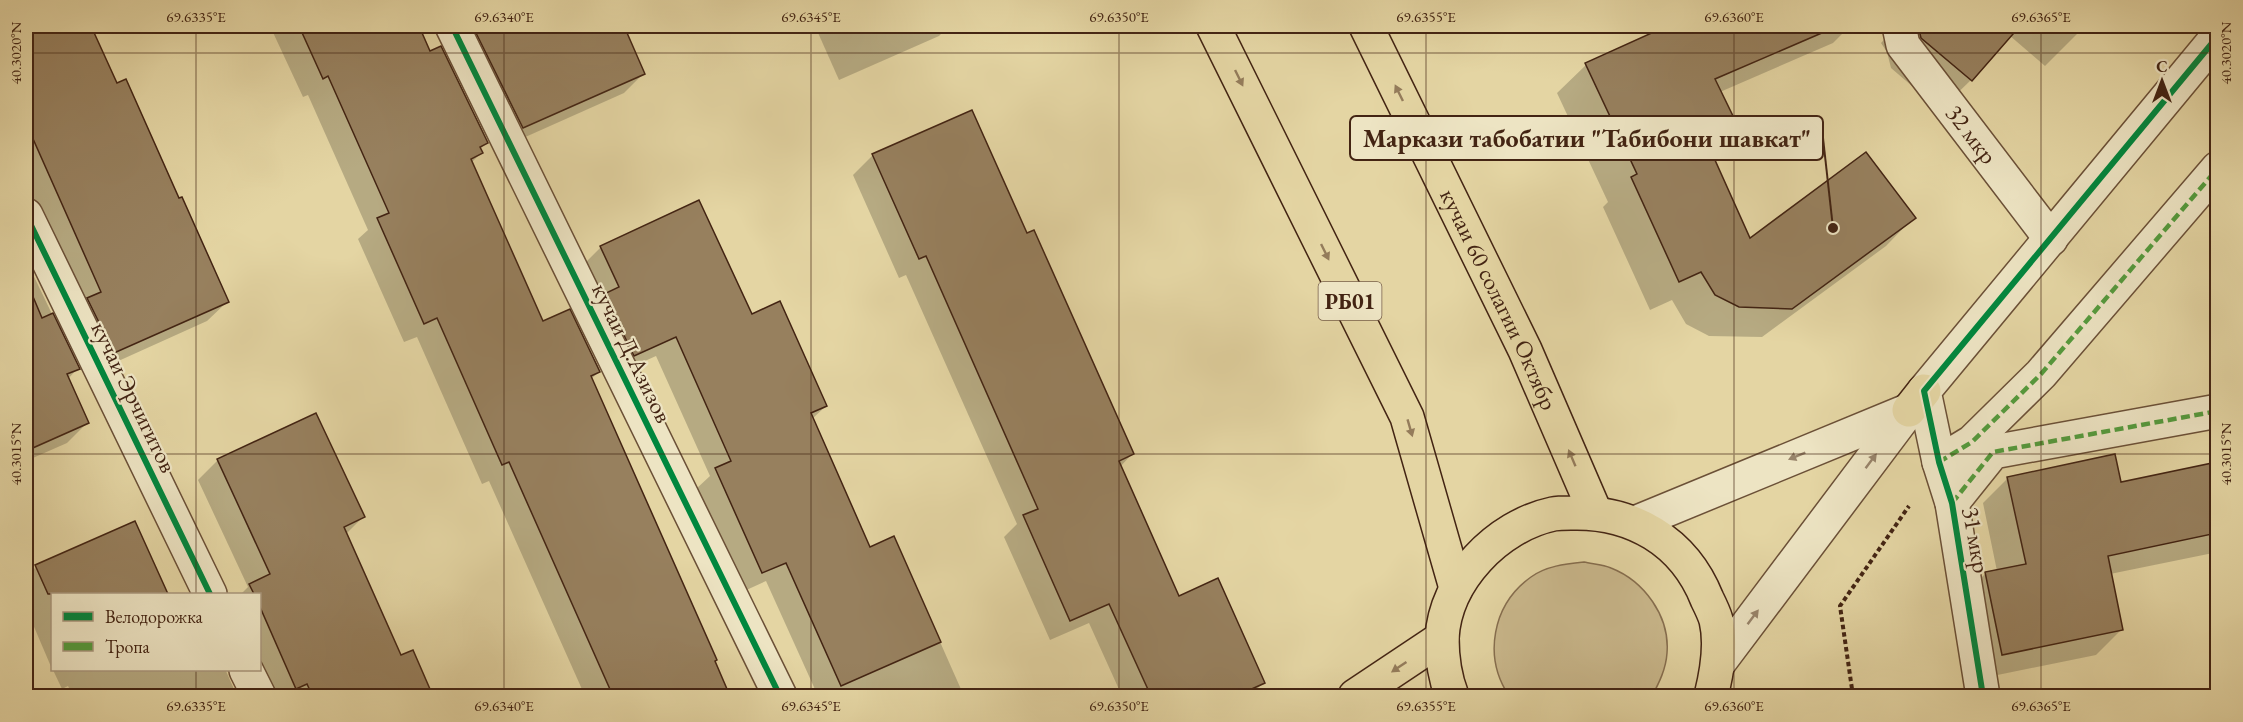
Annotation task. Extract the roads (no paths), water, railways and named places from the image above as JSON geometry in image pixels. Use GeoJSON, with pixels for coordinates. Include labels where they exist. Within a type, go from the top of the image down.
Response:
{"type":"FeatureCollection","features":[{"type":"Feature","properties":{"kind":"main road","name":"РБ01"},"geometry":{"type":"LineString","coordinates":[[1213,26],[1407,417],[1456,588]]}},
{"type":"Feature","properties":{"kind":"main road","name":"кучаи 60 солагии Октябр"},"geometry":{"type":"LineString","coordinates":[[1366,26],[1525,350],[1595,512]]}},
{"type":"Feature","properties":{"kind":"main road"},"geometry":{"type":"LineString","coordinates":[[1452,696],[1445,676],[1442,638],[1447,612],[1456,588],[1480,554],[1514,528],[1553,514],[1595,512],[1635,523],[1672,546],[1700,580],[1716,620],[1718,664],[1711,696]]}},
{"type":"Feature","properties":{"kind":"main road"},"geometry":{"type":"LineString","coordinates":[[1355,696],[1442,638]]}},
{"type":"Feature","properties":{"kind":"street","name":"кучаи Д.Азизов"},"geometry":{"type":"LineString","coordinates":[[452,26],[780,696]]}},
{"type":"Feature","properties":{"kind":"street","name":"32 мкр"},"geometry":{"type":"LineString","coordinates":[[1899,26],[1903,45],[2051,239]]}},
{"type":"Feature","properties":{"kind":"street"},"geometry":{"type":"LineString","coordinates":[[1718,664],[1917,401],[2217,36]]}},
{"type":"Feature","properties":{"kind":"street"},"geometry":{"type":"LineString","coordinates":[[1939,462],[1972,442],[2041,374],[2217,168]]}},
{"type":"Feature","properties":{"kind":"street","name":"кучаи Эрчигитов"},"geometry":{"type":"LineString","coordinates":[[26,215],[210,593]]}},
{"type":"Feature","properties":{"kind":"street"},"geometry":{"type":"LineString","coordinates":[[1635,523],[1917,401]]}},
{"type":"Feature","properties":{"kind":"street","name":"31 мкр"},"geometry":{"type":"LineString","coordinates":[[1917,401],[1952,503],[1983,696]]}},
{"type":"Feature","properties":{"kind":"street"},"geometry":{"type":"LineString","coordinates":[[1952,503],[1993,452],[2217,411]]}},
{"type":"Feature","properties":{"kind":"street"},"geometry":{"type":"LineString","coordinates":[[247,671],[259,696]]}},
{"type":"Feature","properties":{"kind":"place","name":"Маркази табобатии \"Табибони шавкат\""},"geometry":{"type":"Point","coordinates":[1833,228]}}]}
